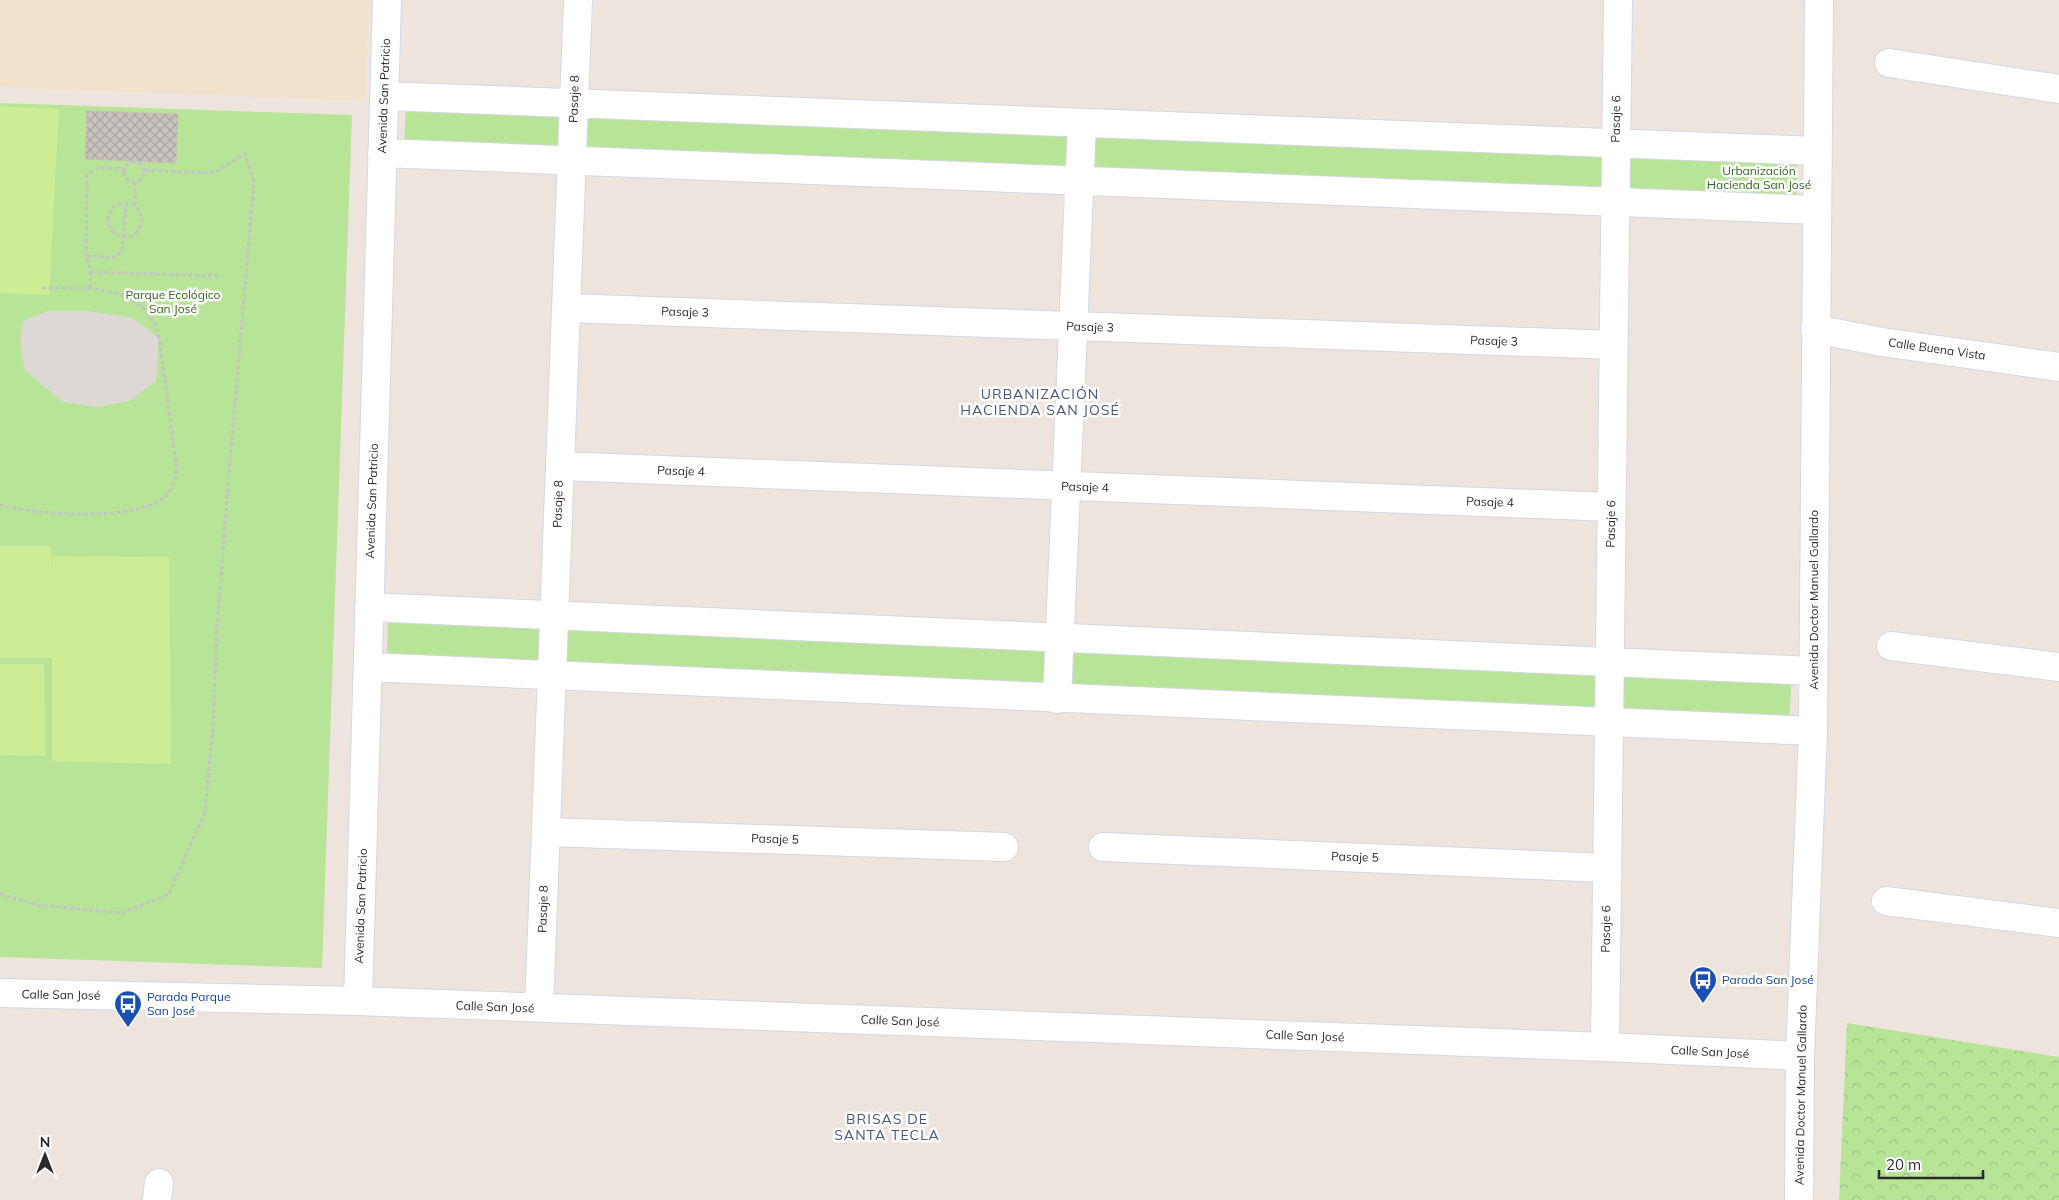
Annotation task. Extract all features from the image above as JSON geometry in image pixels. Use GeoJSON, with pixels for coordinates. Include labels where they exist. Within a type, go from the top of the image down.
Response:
{"type":"FeatureCollection","features":[{"type":"Feature","properties":{"kind":"street","name":"Avenida San Patricio"},"geometry":{"type":"LineString","coordinates":[[358,1001],[387,0]]}},
{"type":"Feature","properties":{"kind":"street","name":"Pasaje 8"},"geometry":{"type":"LineString","coordinates":[[540,1008],[578,0]]}},
{"type":"Feature","properties":{"kind":"street","name":"Pasaje 6"},"geometry":{"type":"LineString","coordinates":[[1605,1047],[1618,0]]}},
{"type":"Feature","properties":{"kind":"street","name":"Avenida Doctor Manuel Gallardo"},"geometry":{"type":"LineString","coordinates":[[1799,1200],[1800,1056],[1814,672],[1815,329],[1819,0]]}},
{"type":"Feature","properties":{"kind":"street"},"geometry":{"type":"LineString","coordinates":[[1888,63],[2059,89]]}},
{"type":"Feature","properties":{"kind":"street"},"geometry":{"type":"LineString","coordinates":[[384,96],[1817,152]]}},
{"type":"Feature","properties":{"kind":"street"},"geometry":{"type":"LineString","coordinates":[[1058,699],[1082,123]]}},
{"type":"Feature","properties":{"kind":"street"},"geometry":{"type":"LineString","coordinates":[[382,153],[1817,210]]}},
{"type":"Feature","properties":{"kind":"street","name":"Pasaje 3"},"geometry":{"type":"LineString","coordinates":[[566,308],[1614,345]]}},
{"type":"Feature","properties":{"kind":"street","name":"Calle Buena Vista"},"geometry":{"type":"LineString","coordinates":[[1815,329],[1882,342],[2059,366]]}},
{"type":"Feature","properties":{"kind":"street","name":"Pasaje 4"},"geometry":{"type":"LineString","coordinates":[[560,466],[1611,506]]}},
{"type":"Feature","properties":{"kind":"street"},"geometry":{"type":"LineString","coordinates":[[369,607],[1814,672]]}},
{"type":"Feature","properties":{"kind":"street"},"geometry":{"type":"LineString","coordinates":[[1891,646],[2059,667]]}},
{"type":"Feature","properties":{"kind":"street"},"geometry":{"type":"LineString","coordinates":[[368,668],[1813,731]]}},
{"type":"Feature","properties":{"kind":"street","name":"Pasaje 5"},"geometry":{"type":"LineString","coordinates":[[546,832],[1004,847]]}},
{"type":"Feature","properties":{"kind":"street","name":"Pasaje 5"},"geometry":{"type":"LineString","coordinates":[[1103,847],[1607,868]]}},
{"type":"Feature","properties":{"kind":"street"},"geometry":{"type":"LineString","coordinates":[[1886,901],[2059,923]]}},
{"type":"Feature","properties":{"kind":"street","name":"Calle San José"},"geometry":{"type":"LineString","coordinates":[[0,993],[358,1001],[1605,1047],[1800,1056]]}},
{"type":"Feature","properties":{"kind":"path"},"geometry":{"type":"LineString","coordinates":[[0,894],[38,905],[122,913],[169,894],[205,812],[213,725],[230,464],[254,182],[245,154],[214,173],[144,170],[135,163],[129,164],[124,172],[126,178],[135,182]]}},
{"type":"Feature","properties":{"kind":"path"},"geometry":{"type":"LineString","coordinates":[[90,288],[91,272],[86,256],[87,176],[91,170],[100,168],[125,169]]}},
{"type":"Feature","properties":{"kind":"path"},"geometry":{"type":"LineString","coordinates":[[135,182],[141,179],[144,170]]}},
{"type":"Feature","properties":{"kind":"path"},"geometry":{"type":"LineString","coordinates":[[135,182],[135,205]]}},
{"type":"Feature","properties":{"kind":"path"},"geometry":{"type":"LineString","coordinates":[[86,256],[116,257],[122,252],[126,202]]}},
{"type":"Feature","properties":{"kind":"path"},"geometry":{"type":"LineString","coordinates":[[126,202],[135,205],[142,214],[142,226],[135,235],[118,236],[110,229],[108,219],[111,209],[126,202]]}},
{"type":"Feature","properties":{"kind":"path"},"geometry":{"type":"LineString","coordinates":[[91,272],[219,276]]}},
{"type":"Feature","properties":{"kind":"path"},"geometry":{"type":"LineString","coordinates":[[0,504],[37,512],[112,513],[135,510],[158,502],[168,495],[174,484],[177,469],[159,338],[153,320],[141,306],[120,294],[90,288],[40,288]]}},
{"type":"Feature","properties":{"kind":"shaded area"},"geometry":{"type":"Polygon","coordinates":[[[0,0],[369,0],[365,101],[0,87],[0,0]]]}},
{"type":"Feature","properties":{"kind":"shaded area"},"geometry":{"type":"Polygon","coordinates":[[[48,311],[88,311],[133,318],[159,338],[156,381],[130,401],[97,407],[62,402],[25,370],[20,344],[23,321],[48,311]]]}},
{"type":"Feature","properties":{"kind":"green space","name":"Urbanización Hacienda San José"},"geometry":{"type":"Polygon","coordinates":[[[406,98],[1797,151],[1796,209],[404,153],[406,98]]]}},
{"type":"Feature","properties":{"kind":"green space","name":"Parque Ecológico San José"},"geometry":{"type":"Polygon","coordinates":[[[0,103],[352,115],[322,968],[0,957],[0,103]]]}},
{"type":"Feature","properties":{"kind":"green space"},"geometry":{"type":"Polygon","coordinates":[[[0,106],[59,109],[49,295],[0,293],[0,106]]]}},
{"type":"Feature","properties":{"kind":"green space"},"geometry":{"type":"Polygon","coordinates":[[[0,546],[51,546],[52,583],[52,556],[169,557],[171,764],[52,761],[52,658],[0,658],[0,546]]]}},
{"type":"Feature","properties":{"kind":"green space"},"geometry":{"type":"Polygon","coordinates":[[[388,608],[1792,670],[1789,730],[387,668],[388,608]]]}},
{"type":"Feature","properties":{"kind":"green space"},"geometry":{"type":"Polygon","coordinates":[[[0,664],[44,664],[45,756],[0,755],[0,664]]]}},
{"type":"Feature","properties":{"kind":"green space"},"geometry":{"type":"Polygon","coordinates":[[[1847,1023],[2059,1057],[2059,1200],[1839,1200],[1847,1023]]]}},
{"type":"Feature","properties":{"kind":"building"},"geometry":{"type":"Polygon","coordinates":[[[87,111],[178,114],[176,163],[85,159],[87,111]]]}},
{"type":"Feature","properties":{"kind":"place","name":"Parada San José"},"geometry":{"type":"Point","coordinates":[1703,1004]}},
{"type":"Feature","properties":{"kind":"place","name":"Parada Parque San José"},"geometry":{"type":"Point","coordinates":[128,1028]}},
{"type":"Feature","properties":{"kind":"district","name":"URBANIZACIÓN HACIENDA SAN JOSÉ"},"geometry":{"type":"Point","coordinates":[1040,402]}},
{"type":"Feature","properties":{"kind":"district","name":"BRISAS DE SANTA TECLA"},"geometry":{"type":"Point","coordinates":[887,1128]}}]}
